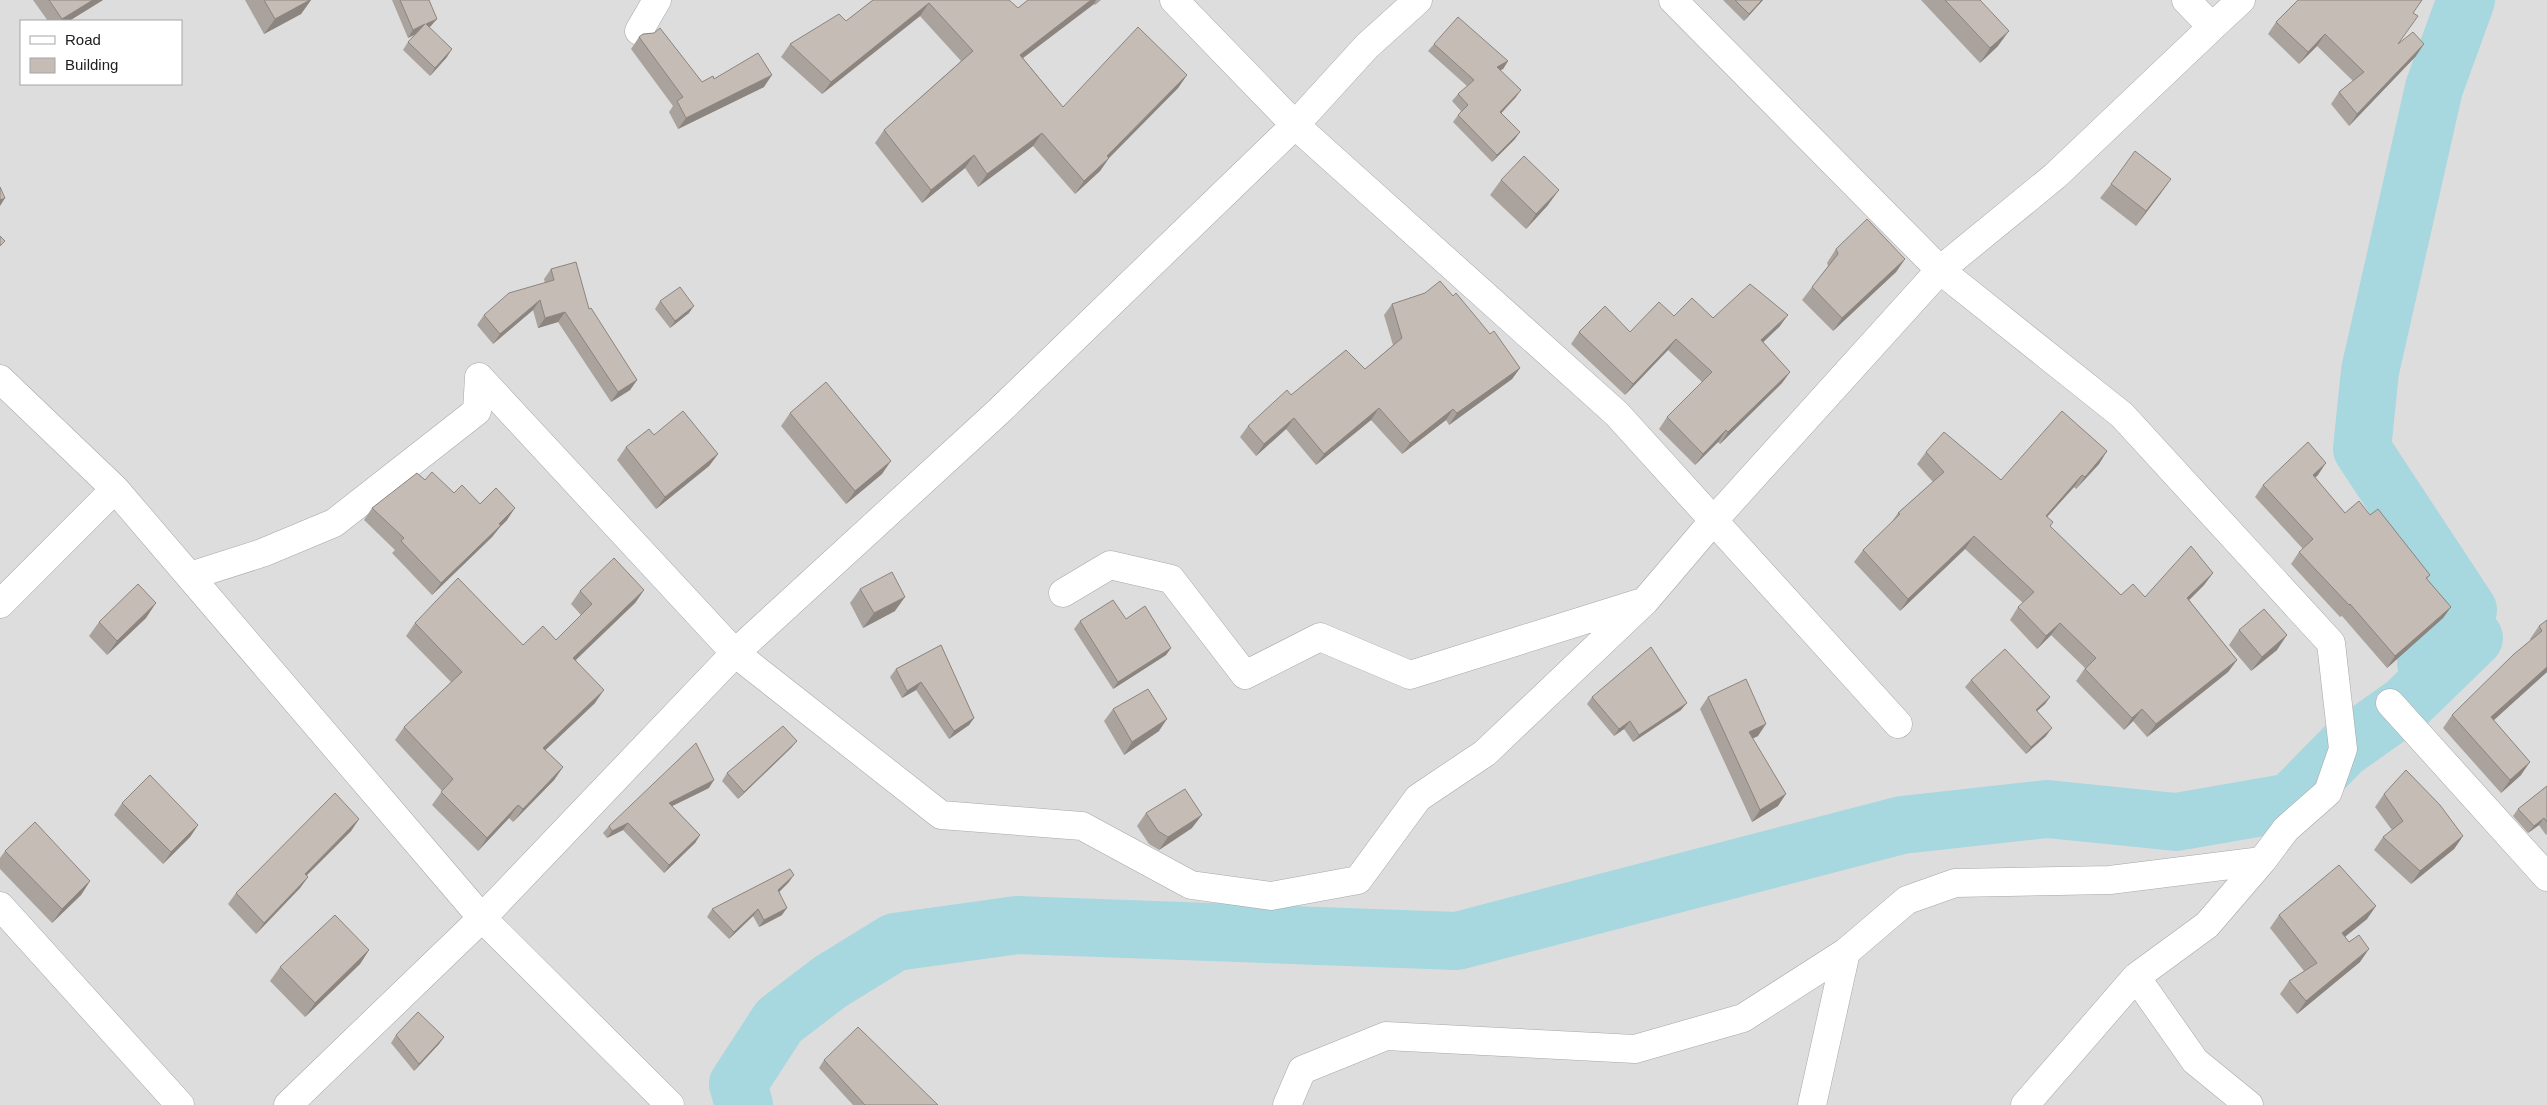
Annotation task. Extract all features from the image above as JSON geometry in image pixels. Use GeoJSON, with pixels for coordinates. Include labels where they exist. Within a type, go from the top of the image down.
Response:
{"type":"FeatureCollection","features":[{"type":"Feature","properties":{"kind":"street"},"geometry":{"type":"LineString","coordinates":[[639,31],[658,0]]}},
{"type":"Feature","properties":{"kind":"street"},"geometry":{"type":"LineString","coordinates":[[1174,0],[1295,125],[1617,414],[1898,724]]}},
{"type":"Feature","properties":{"kind":"street"},"geometry":{"type":"LineString","coordinates":[[288,1105],[482,918],[735,654],[998,412],[1295,125],[1368,46],[1418,0]]}},
{"type":"Feature","properties":{"kind":"street"},"geometry":{"type":"LineString","coordinates":[[1673,0],[1940,270],[2122,415],[2331,642],[2343,749],[2328,792],[2286,829],[2262,862],[2207,925],[2136,977],[2025,1105]]}},
{"type":"Feature","properties":{"kind":"street"},"geometry":{"type":"LineString","coordinates":[[2186,0],[2212,27]]}},
{"type":"Feature","properties":{"kind":"street"},"geometry":{"type":"LineString","coordinates":[[190,576],[262,553],[334,523],[477,411],[479,377],[735,654],[941,815],[1082,826],[1191,885],[1271,896],[1358,880],[1418,798],[1485,753],[1645,602],[1714,520],[1940,270],[2055,176],[2241,0]]}},
{"type":"Feature","properties":{"kind":"street"},"geometry":{"type":"LineString","coordinates":[[0,379],[115,489],[482,918],[670,1105]]}},
{"type":"Feature","properties":{"kind":"street"},"geometry":{"type":"LineString","coordinates":[[0,604],[115,489]]}},
{"type":"Feature","properties":{"kind":"street"},"geometry":{"type":"LineString","coordinates":[[1063,594],[1110,565],[1171,579],[1246,675],[1320,637],[1410,676],[1645,602]]}},
{"type":"Feature","properties":{"kind":"street"},"geometry":{"type":"LineString","coordinates":[[2390,702],[2547,878]]}},
{"type":"Feature","properties":{"kind":"street"},"geometry":{"type":"LineString","coordinates":[[1287,1105],[1302,1070],[1386,1036],[1635,1049],[1744,1018],[1846,952],[1908,900],[1955,883],[2110,880],[2262,862]]}},
{"type":"Feature","properties":{"kind":"street"},"geometry":{"type":"LineString","coordinates":[[0,906],[180,1105]]}},
{"type":"Feature","properties":{"kind":"street"},"geometry":{"type":"LineString","coordinates":[[1812,1105],[1846,952]]}},
{"type":"Feature","properties":{"kind":"street"},"geometry":{"type":"LineString","coordinates":[[2136,977],[2195,1061],[2249,1105]]}},
{"type":"Feature","properties":{"kind":"shaded area"},"geometry":{"type":"Polygon","coordinates":[[[0,0],[2547,0],[2547,1105],[0,1105],[0,0]]]}},
{"type":"Feature","properties":{"kind":"building"},"geometry":{"type":"Polygon","coordinates":[[[49,0],[93,0],[62,19],[49,0]]]}},
{"type":"Feature","properties":{"kind":"building"},"geometry":{"type":"Polygon","coordinates":[[[264,0],[310,0],[275,19],[264,0]]]}},
{"type":"Feature","properties":{"kind":"building"},"geometry":{"type":"Polygon","coordinates":[[[400,0],[429,0],[437,19],[426,24],[452,49],[435,68],[408,42],[425,24],[413,30],[400,0]]]}},
{"type":"Feature","properties":{"kind":"building"},"geometry":{"type":"Polygon","coordinates":[[[873,0],[1009,0],[1018,8],[1028,0],[1091,0],[1020,55],[1063,107],[1138,27],[1187,75],[1107,156],[1109,158],[1084,181],[1042,133],[987,174],[974,155],[931,190],[884,130],[973,51],[929,3],[831,82],[790,44],[839,14],[846,21],[873,0]]]}},
{"type":"Feature","properties":{"kind":"building"},"geometry":{"type":"Polygon","coordinates":[[[1735,0],[1762,0],[1749,14],[1735,0]]]}},
{"type":"Feature","properties":{"kind":"building"},"geometry":{"type":"Polygon","coordinates":[[[1945,0],[1980,0],[2009,31],[1990,48],[1945,0]]]}},
{"type":"Feature","properties":{"kind":"building"},"geometry":{"type":"Polygon","coordinates":[[[2298,0],[2422,0],[2413,13],[2418,16],[2398,44],[2413,32],[2424,44],[2357,114],[2339,92],[2364,72],[2325,34],[2308,52],[2276,22],[2298,0]]]}},
{"type":"Feature","properties":{"kind":"building"},"geometry":{"type":"Polygon","coordinates":[[[1458,17],[1508,61],[1497,67],[1521,90],[1500,112],[1520,132],[1497,155],[1458,115],[1468,105],[1458,94],[1474,80],[1434,44],[1458,17]]]}},
{"type":"Feature","properties":{"kind":"building"},"geometry":{"type":"Polygon","coordinates":[[[660,28],[702,82],[713,76],[714,79],[758,53],[772,75],[686,118],[677,101],[683,97],[639,37],[643,34],[654,33],[660,28]]]}},
{"type":"Feature","properties":{"kind":"building"},"geometry":{"type":"Polygon","coordinates":[[[2135,151],[2171,179],[2146,211],[2111,184],[2135,151]]]}},
{"type":"Feature","properties":{"kind":"building"},"geometry":{"type":"Polygon","coordinates":[[[1524,156],[1559,190],[1536,214],[1501,180],[1524,156]]]}},
{"type":"Feature","properties":{"kind":"building"},"geometry":{"type":"Polygon","coordinates":[[[0,187],[5,198],[0,200],[0,187]]]}},
{"type":"Feature","properties":{"kind":"building"},"geometry":{"type":"Polygon","coordinates":[[[1867,219],[1905,259],[1842,318],[1812,287],[1838,254],[1836,249],[1867,219]]]}},
{"type":"Feature","properties":{"kind":"building"},"geometry":{"type":"Polygon","coordinates":[[[0,236],[5,241],[0,246],[0,236]]]}},
{"type":"Feature","properties":{"kind":"building"},"geometry":{"type":"Polygon","coordinates":[[[576,262],[589,309],[591,308],[637,380],[618,392],[565,312],[545,318],[540,300],[500,334],[484,315],[509,293],[554,280],[551,269],[576,262]]]}},
{"type":"Feature","properties":{"kind":"building"},"geometry":{"type":"Polygon","coordinates":[[[1440,281],[1453,296],[1456,293],[1490,334],[1494,331],[1520,368],[1457,413],[1453,409],[1410,443],[1379,408],[1324,454],[1294,418],[1264,444],[1248,426],[1287,390],[1291,395],[1346,350],[1365,369],[1402,338],[1392,304],[1425,293],[1440,281]]]}},
{"type":"Feature","properties":{"kind":"building"},"geometry":{"type":"Polygon","coordinates":[[[1750,284],[1788,315],[1761,340],[1790,372],[1728,432],[1726,430],[1703,454],[1667,417],[1712,372],[1676,339],[1633,384],[1579,332],[1605,306],[1630,332],[1659,302],[1674,316],[1692,298],[1713,318],[1750,284]]]}},
{"type":"Feature","properties":{"kind":"building"},"geometry":{"type":"Polygon","coordinates":[[[680,287],[694,306],[675,321],[660,301],[680,287]]]}},
{"type":"Feature","properties":{"kind":"building"},"geometry":{"type":"Polygon","coordinates":[[[826,382],[891,461],[855,491],[790,413],[826,382]]]}},
{"type":"Feature","properties":{"kind":"building"},"geometry":{"type":"Polygon","coordinates":[[[683,411],[718,454],[665,497],[626,447],[649,429],[654,435],[683,411]]]}},
{"type":"Feature","properties":{"kind":"building"},"geometry":{"type":"Polygon","coordinates":[[[2062,411],[2107,451],[2085,477],[2082,475],[2046,516],[2053,522],[2050,526],[2121,595],[2133,584],[2145,597],[2191,546],[2213,573],[2187,598],[2237,660],[2156,724],[2142,709],[2132,718],[2085,669],[2096,658],[2060,623],[2046,636],[2018,607],[2034,592],[1974,536],[1908,599],[1863,550],[1900,514],[1898,513],[1944,472],[1926,452],[1944,432],[2001,480],[2062,411]]]}},
{"type":"Feature","properties":{"kind":"building"},"geometry":{"type":"Polygon","coordinates":[[[2308,442],[2326,463],[2313,475],[2345,513],[2359,501],[2370,515],[2378,509],[2430,575],[2426,578],[2451,607],[2395,656],[2350,604],[2299,552],[2313,539],[2263,485],[2308,442]]]}},
{"type":"Feature","properties":{"kind":"building"},"geometry":{"type":"Polygon","coordinates":[[[432,472],[454,493],[462,485],[480,504],[496,488],[515,508],[499,524],[501,525],[441,583],[401,541],[404,538],[372,508],[417,473],[425,480],[432,472]]]}},
{"type":"Feature","properties":{"kind":"building"},"geometry":{"type":"Polygon","coordinates":[[[614,558],[644,590],[573,658],[604,690],[543,748],[563,767],[523,809],[518,805],[487,838],[441,792],[453,779],[404,727],[462,672],[415,623],[458,578],[523,645],[543,626],[556,640],[592,604],[580,591],[614,558]]]}},
{"type":"Feature","properties":{"kind":"building"},"geometry":{"type":"Polygon","coordinates":[[[892,572],[905,597],[874,613],[860,589],[892,572]]]}},
{"type":"Feature","properties":{"kind":"building"},"geometry":{"type":"Polygon","coordinates":[[[138,584],[156,603],[117,641],[99,622],[138,584]]]}},
{"type":"Feature","properties":{"kind":"building"},"geometry":{"type":"Polygon","coordinates":[[[1113,600],[1126,619],[1145,606],[1171,648],[1118,682],[1080,621],[1113,600]]]}},
{"type":"Feature","properties":{"kind":"building"},"geometry":{"type":"Polygon","coordinates":[[[2264,609],[2287,635],[2262,657],[2239,630],[2264,609]]]}},
{"type":"Feature","properties":{"kind":"building"},"geometry":{"type":"Polygon","coordinates":[[[2547,620],[2547,667],[2491,717],[2530,762],[2510,780],[2452,715],[2514,654],[2542,631],[2539,626],[2547,620]]]}},
{"type":"Feature","properties":{"kind":"building"},"geometry":{"type":"Polygon","coordinates":[[[941,645],[974,718],[954,731],[921,682],[907,691],[896,669],[941,645]]]}},
{"type":"Feature","properties":{"kind":"building"},"geometry":{"type":"Polygon","coordinates":[[[1651,647],[1687,703],[1639,735],[1630,721],[1619,729],[1592,697],[1651,647]]]}},
{"type":"Feature","properties":{"kind":"building"},"geometry":{"type":"Polygon","coordinates":[[[2005,649],[2050,697],[2036,710],[2052,728],[2031,747],[1971,680],[2005,649]]]}},
{"type":"Feature","properties":{"kind":"building"},"geometry":{"type":"Polygon","coordinates":[[[1746,679],[1766,724],[1749,732],[1786,794],[1760,810],[1708,697],[1746,679]]]}},
{"type":"Feature","properties":{"kind":"building"},"geometry":{"type":"Polygon","coordinates":[[[1148,689],[1167,719],[1132,742],[1113,709],[1148,689]]]}},
{"type":"Feature","properties":{"kind":"building"},"geometry":{"type":"Polygon","coordinates":[[[783,726],[797,741],[744,792],[727,773],[783,726]]]}},
{"type":"Feature","properties":{"kind":"building"},"geometry":{"type":"Polygon","coordinates":[[[696,743],[714,780],[669,803],[700,835],[669,865],[628,823],[612,831],[609,826],[696,743]]]}},
{"type":"Feature","properties":{"kind":"building"},"geometry":{"type":"Polygon","coordinates":[[[2406,770],[2440,805],[2463,836],[2420,871],[2383,837],[2403,821],[2384,794],[2406,770]]]}},
{"type":"Feature","properties":{"kind":"building"},"geometry":{"type":"Polygon","coordinates":[[[150,775],[198,825],[171,852],[122,803],[150,775]]]}},
{"type":"Feature","properties":{"kind":"building"},"geometry":{"type":"Polygon","coordinates":[[[2547,786],[2547,822],[2544,818],[2534,826],[2518,809],[2547,786]]]}},
{"type":"Feature","properties":{"kind":"building"},"geometry":{"type":"Polygon","coordinates":[[[1185,789],[1202,815],[1168,837],[1158,831],[1146,813],[1185,789]]]}},
{"type":"Feature","properties":{"kind":"building"},"geometry":{"type":"Polygon","coordinates":[[[335,793],[359,819],[305,874],[308,877],[264,923],[236,893],[335,793]]]}},
{"type":"Feature","properties":{"kind":"building"},"geometry":{"type":"Polygon","coordinates":[[[35,822],[90,881],[62,909],[5,851],[35,822]]]}},
{"type":"Feature","properties":{"kind":"building"},"geometry":{"type":"Polygon","coordinates":[[[2339,865],[2376,906],[2342,933],[2349,942],[2359,935],[2369,949],[2306,1001],[2289,981],[2317,963],[2279,915],[2339,865]]]}},
{"type":"Feature","properties":{"kind":"building"},"geometry":{"type":"Polygon","coordinates":[[[790,869],[794,875],[778,890],[787,908],[764,920],[758,909],[734,932],[712,909],[790,869]]]}},
{"type":"Feature","properties":{"kind":"building"},"geometry":{"type":"Polygon","coordinates":[[[335,915],[369,950],[315,1003],[280,967],[335,915]]]}},
{"type":"Feature","properties":{"kind":"building"},"geometry":{"type":"Polygon","coordinates":[[[418,1012],[444,1037],[419,1064],[396,1035],[418,1012]]]}},
{"type":"Feature","properties":{"kind":"building"},"geometry":{"type":"Polygon","coordinates":[[[858,1027],[938,1105],[865,1105],[824,1060],[858,1027]]]}},
{"type":"Feature","properties":{"kind":"waterway"},"geometry":{"type":"LineString","coordinates":[[2426,663],[2468,610],[2362,449],[2370,371],[2434,88],[2466,0]]}},
{"type":"Feature","properties":{"kind":"waterway"},"geometry":{"type":"LineString","coordinates":[[744,1105],[738,1084],[779,1021],[830,982],[895,942],[1017,925],[1457,941],[1902,825],[2047,809],[2176,822],[2291,802],[2343,749],[2405,705],[2474,638]]}}]}
